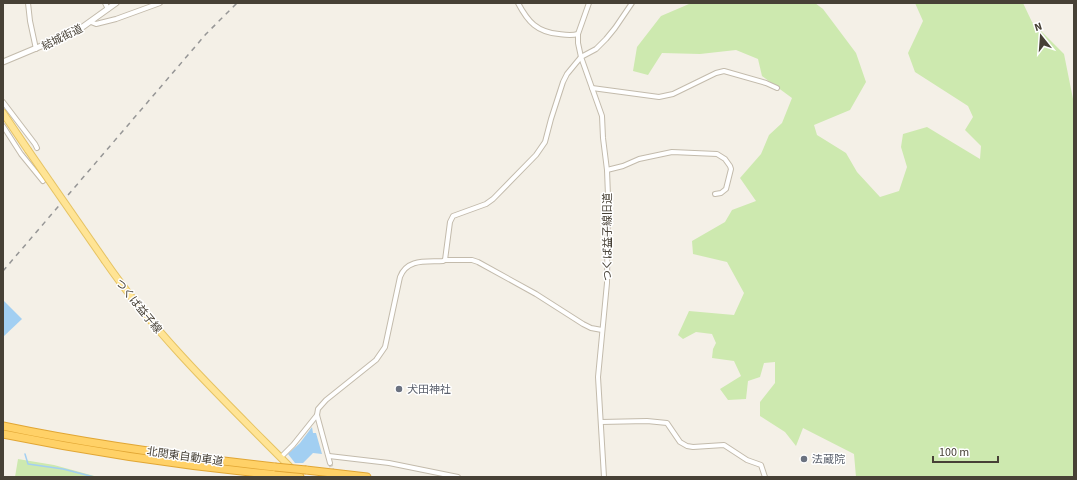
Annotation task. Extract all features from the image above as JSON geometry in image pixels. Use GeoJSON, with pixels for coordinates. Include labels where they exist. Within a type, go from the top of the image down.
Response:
{"type":"FeatureCollection","features":[{"type":"Feature","properties":{"kind":"highway","name":"北関東自動車道"},"geometry":{"type":"LineString","coordinates":[[3,426],[91,443],[146,451],[367,477]]}},
{"type":"Feature","properties":{"kind":"highway","name":"北関東自動車道"},"geometry":{"type":"LineString","coordinates":[[3,434],[90,450],[300,477]]}},
{"type":"Feature","properties":{"kind":"main road","name":"つくば益子線"},"geometry":{"type":"LineString","coordinates":[[3,113],[125,290],[156,328],[300,477]]}},
{"type":"Feature","properties":{"kind":"street"},"geometry":{"type":"LineString","coordinates":[[28,3],[36,49]]}},
{"type":"Feature","properties":{"kind":"street"},"geometry":{"type":"LineString","coordinates":[[105,3],[108,9]]}},
{"type":"Feature","properties":{"kind":"street","name":"結城街道"},"geometry":{"type":"LineString","coordinates":[[3,62],[77,31],[116,3]]}},
{"type":"Feature","properties":{"kind":"street"},"geometry":{"type":"LineString","coordinates":[[91,22],[96,24],[116,19],[160,3]]}},
{"type":"Feature","properties":{"kind":"street"},"geometry":{"type":"LineString","coordinates":[[518,3],[527,18],[538,29],[554,34],[571,36],[578,34]]}},
{"type":"Feature","properties":{"kind":"street","name":"つくば益子線旧道"},"geometry":{"type":"LineString","coordinates":[[589,3],[578,34],[581,58],[602,116],[607,170],[609,222],[607,283],[598,377],[604,477]]}},
{"type":"Feature","properties":{"kind":"street"},"geometry":{"type":"LineString","coordinates":[[445,260],[452,218],[456,214],[486,204],[493,199],[536,155],[545,142],[551,119],[567,74],[581,58],[596,49],[606,39],[632,3]]}},
{"type":"Feature","properties":{"kind":"street"},"geometry":{"type":"LineString","coordinates":[[592,88],[659,97],[673,94],[716,73],[724,71],[766,83],[777,88]]}},
{"type":"Feature","properties":{"kind":"street"},"geometry":{"type":"LineString","coordinates":[[3,102],[37,148]]}},
{"type":"Feature","properties":{"kind":"street"},"geometry":{"type":"LineString","coordinates":[[3,126],[21,154],[43,181]]}},
{"type":"Feature","properties":{"kind":"street"},"geometry":{"type":"LineString","coordinates":[[607,170],[623,166],[639,159],[672,152],[717,154],[725,159],[731,169],[726,189],[721,193],[715,194]]}},
{"type":"Feature","properties":{"kind":"street"},"geometry":{"type":"LineString","coordinates":[[330,463],[317,415],[318,409],[326,400],[376,360],[385,347],[400,277],[404,269],[412,263],[443,262],[445,260],[472,260],[478,262],[536,294],[583,324],[591,328],[602,330]]}},
{"type":"Feature","properties":{"kind":"street"},"geometry":{"type":"LineString","coordinates":[[280,457],[293,445],[317,415]]}},
{"type":"Feature","properties":{"kind":"street"},"geometry":{"type":"LineString","coordinates":[[601,422],[647,421],[666,423],[680,442],[687,446],[724,445],[747,460],[761,465],[765,477]]}},
{"type":"Feature","properties":{"kind":"street"},"geometry":{"type":"LineString","coordinates":[[328,456],[389,463],[458,477]]}},
{"type":"Feature","properties":{"kind":"green space"},"geometry":{"type":"Polygon","coordinates":[[[689,3],[815,3],[823,9],[856,53],[866,82],[850,110],[814,125],[817,135],[846,153],[857,172],[880,197],[899,191],[907,167],[901,147],[903,134],[927,127],[980,159],[981,146],[965,130],[973,117],[968,106],[915,72],[908,53],[923,21],[915,3],[1023,3],[1032,22],[1064,54],[1074,104],[1074,477],[856,477],[854,454],[803,428],[796,446],[785,432],[760,416],[760,402],[775,383],[775,362],[764,363],[760,377],[748,381],[746,399],[728,400],[720,389],[741,376],[734,361],[712,358],[713,349],[716,343],[712,334],[696,332],[683,339],[678,335],[689,311],[734,315],[744,293],[727,262],[693,254],[692,241],[725,222],[732,210],[756,201],[740,178],[761,154],[769,135],[782,123],[792,98],[762,76],[758,59],[736,50],[700,54],[662,53],[648,75],[633,71],[637,47],[661,16],[689,3]]]}},
{"type":"Feature","properties":{"kind":"green space"},"geometry":{"type":"Polygon","coordinates":[[[18,459],[54,465],[98,477],[15,477],[18,459]]]}},
{"type":"Feature","properties":{"kind":"water"},"geometry":{"type":"Polygon","coordinates":[[[3,300],[22,319],[3,337],[3,300]]]}},
{"type":"Feature","properties":{"kind":"water"},"geometry":{"type":"Polygon","coordinates":[[[312,427],[313,433],[316,433],[322,454],[313,453],[303,463],[295,463],[288,454],[300,443],[312,427]]]}},
{"type":"Feature","properties":{"kind":"waterway"},"geometry":{"type":"LineString","coordinates":[[25,454],[28,464],[63,469],[94,477]]}},
{"type":"Feature","properties":{"kind":"tunnel"},"geometry":{"type":"LineString","coordinates":[[330,463],[335,477]]}},
{"type":"Feature","properties":{"kind":"railway"},"geometry":{"type":"LineString","coordinates":[[3,271],[206,34],[237,3]]}},
{"type":"Feature","properties":{"kind":"place","name":"犬田神社"},"geometry":{"type":"Point","coordinates":[399,389]}},
{"type":"Feature","properties":{"kind":"place","name":"法蔵院"},"geometry":{"type":"Point","coordinates":[804,459]}}]}
